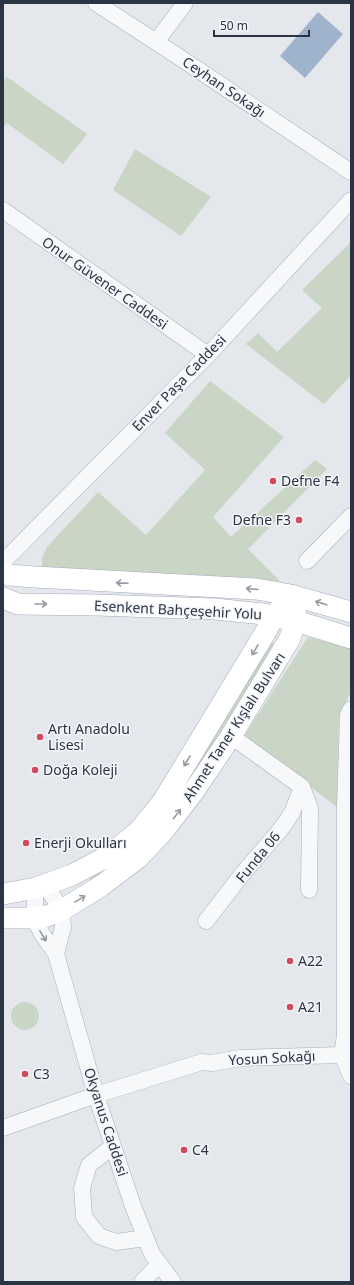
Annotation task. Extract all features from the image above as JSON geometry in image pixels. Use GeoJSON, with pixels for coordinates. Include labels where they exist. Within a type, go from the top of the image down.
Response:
{"type":"FeatureCollection","features":[{"type":"Feature","properties":{"kind":"main road","name":"Esenkent Bahçeşehir Yolu"},"geometry":{"type":"LineString","coordinates":[[3,572],[9,575],[35,578],[256,589],[291,595],[351,612]]}},
{"type":"Feature","properties":{"kind":"main road","name":"Ahmet Taner Kışlalı Bulvarı"},"geometry":{"type":"LineString","coordinates":[[3,894],[41,887],[72,875],[108,856],[138,832],[162,803],[274,616],[291,595]]}},
{"type":"Feature","properties":{"kind":"main road"},"geometry":{"type":"LineString","coordinates":[[291,595],[296,621]]}},
{"type":"Feature","properties":{"kind":"main road","name":"Esenkent Bahçeşehir Yolu"},"geometry":{"type":"LineString","coordinates":[[8,603],[215,609],[274,616],[296,621],[351,638]]}},
{"type":"Feature","properties":{"kind":"main road","name":"Ahmet Taner Kışlalı Bulvarı"},"geometry":{"type":"LineString","coordinates":[[3,918],[34,918],[47,916],[62,910],[102,886],[138,858],[165,829],[194,791],[231,736],[290,640],[296,621]]}},
{"type":"Feature","properties":{"kind":"street","name":"Ceyhan Sokağı"},"geometry":{"type":"LineString","coordinates":[[96,3],[351,172]]}},
{"type":"Feature","properties":{"kind":"street"},"geometry":{"type":"LineString","coordinates":[[156,42],[185,3]]}},
{"type":"Feature","properties":{"kind":"street","name":"Enver Paşa Caddesi"},"geometry":{"type":"LineString","coordinates":[[3,562],[208,355],[351,200]]}},
{"type":"Feature","properties":{"kind":"street","name":"Onur Güvener Caddesi"},"geometry":{"type":"LineString","coordinates":[[3,210],[208,355]]}},
{"type":"Feature","properties":{"kind":"street"},"geometry":{"type":"LineString","coordinates":[[307,561],[351,516]]}},
{"type":"Feature","properties":{"kind":"street"},"geometry":{"type":"LineString","coordinates":[[351,709],[348,715],[345,807],[348,870],[345,1035],[342,1055],[351,1076]]}},
{"type":"Feature","properties":{"kind":"street"},"geometry":{"type":"LineString","coordinates":[[231,736],[302,787],[310,808],[308,890]]}},
{"type":"Feature","properties":{"kind":"street","name":"Funda 06"},"geometry":{"type":"LineString","coordinates":[[206,922],[244,872],[281,829],[292,813],[302,787]]}},
{"type":"Feature","properties":{"kind":"street"},"geometry":{"type":"LineString","coordinates":[[41,887],[62,910],[63,927],[56,954]]}},
{"type":"Feature","properties":{"kind":"street"},"geometry":{"type":"LineString","coordinates":[[41,887],[34,918],[42,934],[56,954]]}},
{"type":"Feature","properties":{"kind":"street","name":"Okyanus Caddesi"},"geometry":{"type":"LineString","coordinates":[[56,954],[96,1095],[133,1206],[152,1254],[173,1282]]}},
{"type":"Feature","properties":{"kind":"street","name":"Yosun Sokağı"},"geometry":{"type":"LineString","coordinates":[[3,1128],[96,1095],[202,1062],[212,1063],[240,1058],[342,1055]]}},
{"type":"Feature","properties":{"kind":"street"},"geometry":{"type":"LineString","coordinates":[[113,1146],[89,1165],[82,1188],[84,1217],[99,1236],[116,1242],[146,1238]]}},
{"type":"Feature","properties":{"kind":"street"},"geometry":{"type":"LineString","coordinates":[[142,1282],[159,1264]]}},
{"type":"Feature","properties":{"kind":"green space"},"geometry":{"type":"Polygon","coordinates":[[[7,77],[87,134],[63,164],[7,123],[3,128],[3,82],[7,77]]]}},
{"type":"Feature","properties":{"kind":"green space"},"geometry":{"type":"Polygon","coordinates":[[[135,149],[211,197],[181,236],[113,190],[135,149]]]}},
{"type":"Feature","properties":{"kind":"green space"},"geometry":{"type":"Polygon","coordinates":[[[351,242],[351,375],[324,404],[246,344],[258,333],[277,352],[322,308],[302,290],[351,242]]]}},
{"type":"Feature","properties":{"kind":"green space"},"geometry":{"type":"Polygon","coordinates":[[[210,381],[284,437],[213,517],[231,537],[315,460],[327,469],[248,549],[280,581],[42,569],[42,558],[47,547],[98,492],[146,535],[205,470],[165,433],[210,381]]]}},
{"type":"Feature","properties":{"kind":"green space"},"geometry":{"type":"Polygon","coordinates":[[[308,637],[351,649],[351,692],[339,715],[337,807],[244,736],[308,637]]]}},
{"type":"Feature","properties":{"kind":"green space"},"geometry":{"type":"Polygon","coordinates":[[[271,642],[276,645],[169,811],[92,882],[88,876],[106,864],[271,642]]]}},
{"type":"Feature","properties":{"kind":"green space"},"geometry":{"type":"Polygon","coordinates":[[[25,1002],[31,1003],[35,1006],[38,1010],[38,1022],[35,1026],[31,1029],[25,1030],[19,1029],[15,1026],[12,1022],[11,1016],[12,1010],[15,1006],[19,1003],[25,1002]]]}},
{"type":"Feature","properties":{"kind":"water"},"geometry":{"type":"Polygon","coordinates":[[[318,12],[343,34],[305,78],[280,56],[318,12]]]}},
{"type":"Feature","properties":{"kind":"place","name":"Defne F4"},"geometry":{"type":"Point","coordinates":[273,481]}},
{"type":"Feature","properties":{"kind":"place","name":"Defne F3"},"geometry":{"type":"Point","coordinates":[299,520]}},
{"type":"Feature","properties":{"kind":"place","name":"Artı Anadolu Lisesi"},"geometry":{"type":"Point","coordinates":[40,737]}},
{"type":"Feature","properties":{"kind":"place","name":"Doğa Koleji"},"geometry":{"type":"Point","coordinates":[35,770]}},
{"type":"Feature","properties":{"kind":"place","name":"Enerji Okulları"},"geometry":{"type":"Point","coordinates":[26,843]}},
{"type":"Feature","properties":{"kind":"place","name":"A22"},"geometry":{"type":"Point","coordinates":[290,961]}},
{"type":"Feature","properties":{"kind":"place","name":"A21"},"geometry":{"type":"Point","coordinates":[290,1007]}},
{"type":"Feature","properties":{"kind":"place","name":"C3"},"geometry":{"type":"Point","coordinates":[25,1074]}},
{"type":"Feature","properties":{"kind":"place","name":"C4"},"geometry":{"type":"Point","coordinates":[184,1150]}}]}
